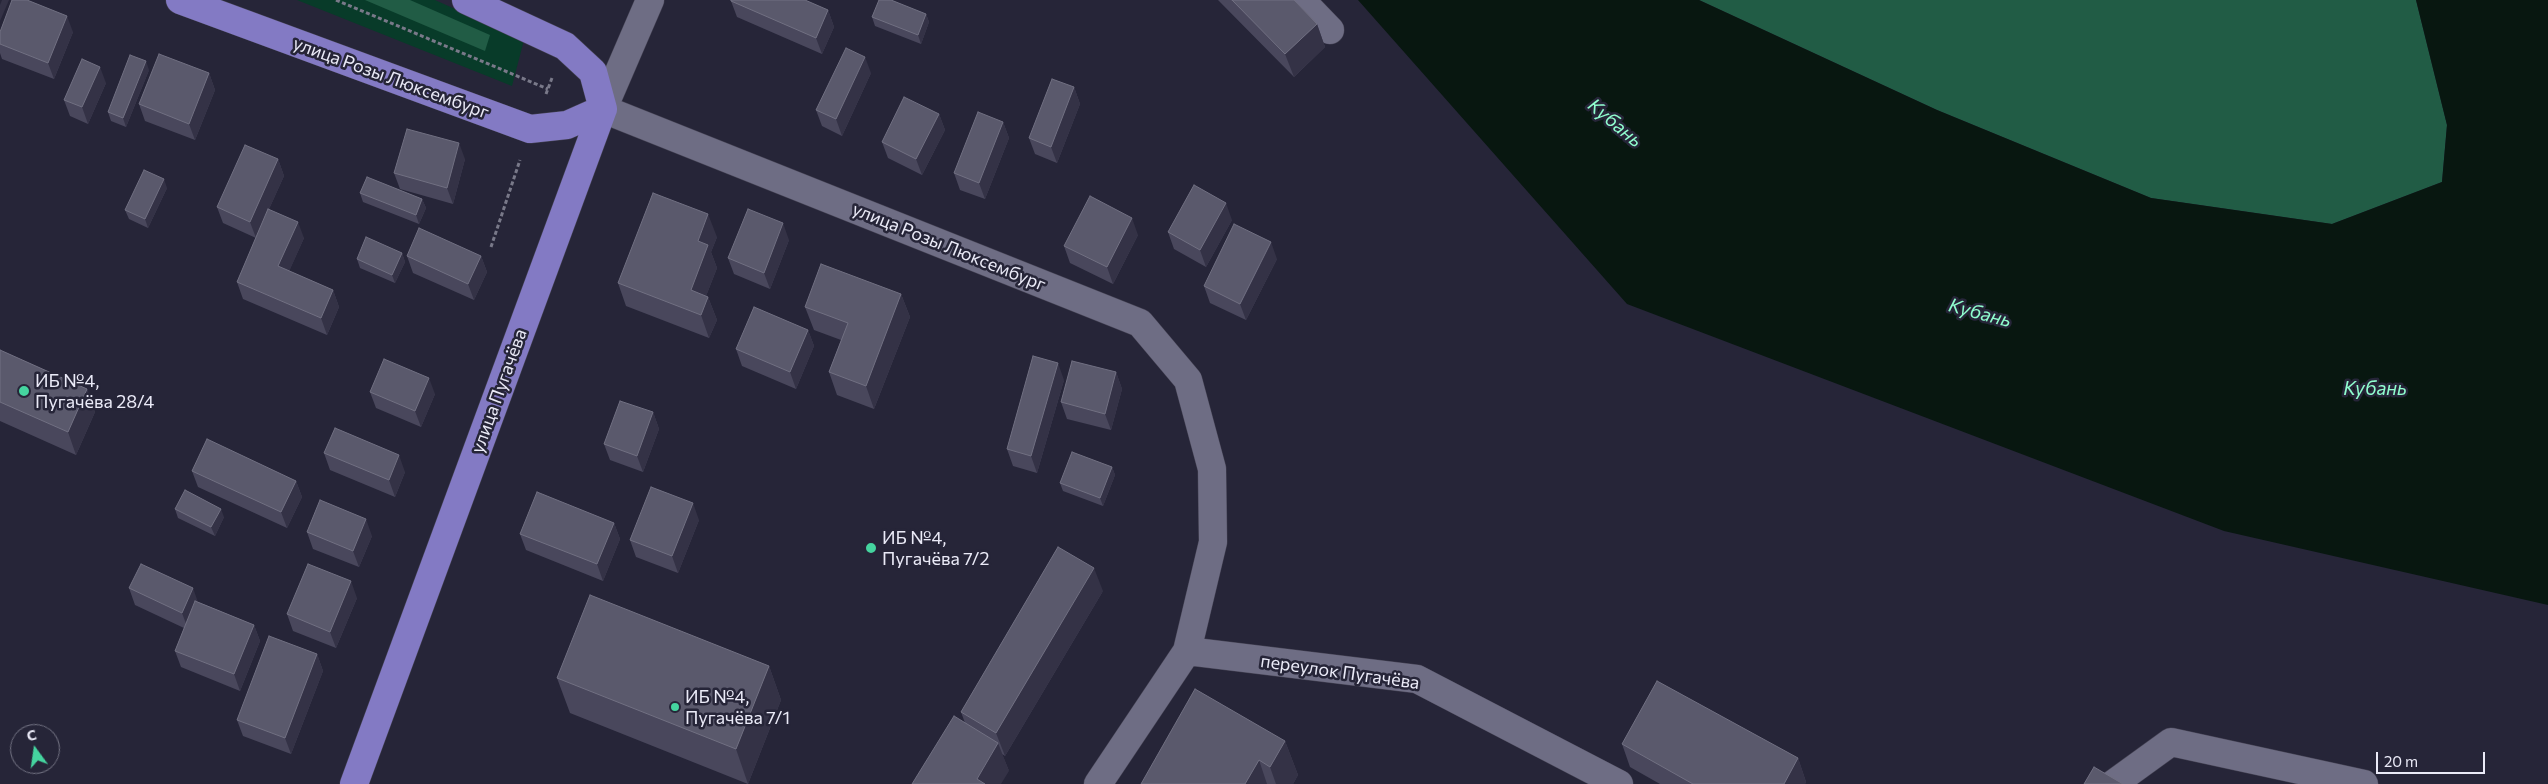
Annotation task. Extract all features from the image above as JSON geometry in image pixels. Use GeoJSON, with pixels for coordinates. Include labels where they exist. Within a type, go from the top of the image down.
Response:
{"type":"FeatureCollection","features":[{"type":"Feature","properties":{"kind":"main road","name":"улица Розы Люксембург"},"geometry":{"type":"LineString","coordinates":[[180,0],[530,129],[567,125],[604,109]]}},
{"type":"Feature","properties":{"kind":"main road"},"geometry":{"type":"LineString","coordinates":[[466,0],[565,46],[593,72],[604,109]]}},
{"type":"Feature","properties":{"kind":"main road","name":"улица Пугачёва"},"geometry":{"type":"LineString","coordinates":[[354,784],[604,109]]}},
{"type":"Feature","properties":{"kind":"street","name":"улица Пугачёва"},"geometry":{"type":"LineString","coordinates":[[604,109],[650,0]]}},
{"type":"Feature","properties":{"kind":"street"},"geometry":{"type":"LineString","coordinates":[[1301,0],[1330,30]]}},
{"type":"Feature","properties":{"kind":"street","name":"улица Розы Люксембург"},"geometry":{"type":"LineString","coordinates":[[604,109],[1140,323],[1188,380],[1212,469],[1213,542],[1187,651]]}},
{"type":"Feature","properties":{"kind":"street"},"geometry":{"type":"LineString","coordinates":[[1098,784],[1187,651]]}},
{"type":"Feature","properties":{"kind":"street","name":"переулок Пугачёва"},"geometry":{"type":"LineString","coordinates":[[1187,651],[1417,679],[1619,784]]}},
{"type":"Feature","properties":{"kind":"street"},"geometry":{"type":"LineString","coordinates":[[2113,784],[2171,742],[2364,784]]}},
{"type":"Feature","properties":{"kind":"path"},"geometry":{"type":"LineString","coordinates":[[336,0],[548,89]]}},
{"type":"Feature","properties":{"kind":"green space"},"geometry":{"type":"Polygon","coordinates":[[[297,0],[435,0],[524,40],[512,86],[297,0]]]}},
{"type":"Feature","properties":{"kind":"green space"},"geometry":{"type":"Polygon","coordinates":[[[365,0],[410,0],[490,35],[485,51],[365,0]]]}},
{"type":"Feature","properties":{"kind":"green space"},"geometry":{"type":"Polygon","coordinates":[[[1699,0],[2416,0],[2447,125],[2442,182],[2332,224],[2151,198],[1937,110],[1699,0]]]}},
{"type":"Feature","properties":{"kind":"water","name":"Кубань"},"geometry":{"type":"Polygon","coordinates":[[[1358,0],[1699,0],[1937,110],[2151,198],[2332,224],[2442,182],[2447,125],[2416,0],[2548,0],[2548,605],[2224,531],[1627,304],[1358,0]]]}},
{"type":"Feature","properties":{"kind":"building"},"geometry":{"type":"Polygon","coordinates":[[[12,0],[27,0],[67,16],[48,63],[0,44],[0,32],[12,0]]]}},
{"type":"Feature","properties":{"kind":"building"},"geometry":{"type":"Polygon","coordinates":[[[731,0],[805,0],[828,10],[816,38],[731,0]]]}},
{"type":"Feature","properties":{"kind":"building"},"geometry":{"type":"Polygon","coordinates":[[[879,0],[891,0],[926,14],[918,35],[872,17],[879,0]]]}},
{"type":"Feature","properties":{"kind":"building"},"geometry":{"type":"Polygon","coordinates":[[[1232,0],[1294,0],[1317,24],[1285,54],[1232,0]]]}},
{"type":"Feature","properties":{"kind":"building"},"geometry":{"type":"Polygon","coordinates":[[[846,48],[865,57],[836,119],[816,110],[846,48]]]}},
{"type":"Feature","properties":{"kind":"building"},"geometry":{"type":"Polygon","coordinates":[[[159,54],[209,73],[189,124],[139,104],[159,54]]]}},
{"type":"Feature","properties":{"kind":"building"},"geometry":{"type":"Polygon","coordinates":[[[130,55],[146,61],[123,118],[108,112],[130,55]]]}},
{"type":"Feature","properties":{"kind":"building"},"geometry":{"type":"Polygon","coordinates":[[[82,59],[100,67],[82,107],[64,100],[82,59]]]}},
{"type":"Feature","properties":{"kind":"building"},"geometry":{"type":"Polygon","coordinates":[[[1052,79],[1074,87],[1051,147],[1029,138],[1052,79]]]}},
{"type":"Feature","properties":{"kind":"building"},"geometry":{"type":"Polygon","coordinates":[[[904,97],[939,114],[916,159],[882,142],[904,97]]]}},
{"type":"Feature","properties":{"kind":"building"},"geometry":{"type":"Polygon","coordinates":[[[978,112],[1003,122],[979,183],[954,173],[978,112]]]}},
{"type":"Feature","properties":{"kind":"building"},"geometry":{"type":"Polygon","coordinates":[[[407,129],[459,143],[447,188],[394,173],[407,129]]]}},
{"type":"Feature","properties":{"kind":"building"},"geometry":{"type":"Polygon","coordinates":[[[245,145],[278,159],[250,222],[217,207],[245,145]]]}},
{"type":"Feature","properties":{"kind":"building"},"geometry":{"type":"Polygon","coordinates":[[[144,170],[164,179],[145,219],[125,210],[144,170]]]}},
{"type":"Feature","properties":{"kind":"building"},"geometry":{"type":"Polygon","coordinates":[[[367,177],[422,199],[416,215],[360,193],[367,177]]]}},
{"type":"Feature","properties":{"kind":"building"},"geometry":{"type":"Polygon","coordinates":[[[1194,185],[1226,203],[1200,250],[1168,232],[1194,185]]]}},
{"type":"Feature","properties":{"kind":"building"},"geometry":{"type":"Polygon","coordinates":[[[653,193],[708,214],[698,241],[708,245],[691,290],[708,297],[701,315],[618,283],[653,193]]]}},
{"type":"Feature","properties":{"kind":"building"},"geometry":{"type":"Polygon","coordinates":[[[1090,196],[1132,218],[1107,267],[1064,246],[1090,196]]]}},
{"type":"Feature","properties":{"kind":"building"},"geometry":{"type":"Polygon","coordinates":[[[268,209],[298,222],[278,266],[333,290],[321,318],[237,282],[268,209]]]}},
{"type":"Feature","properties":{"kind":"building"},"geometry":{"type":"Polygon","coordinates":[[[748,209],[783,223],[764,273],[728,258],[748,209]]]}},
{"type":"Feature","properties":{"kind":"building"},"geometry":{"type":"Polygon","coordinates":[[[1234,224],[1271,242],[1240,304],[1204,286],[1234,224]]]}},
{"type":"Feature","properties":{"kind":"building"},"geometry":{"type":"Polygon","coordinates":[[[419,228],[481,256],[468,284],[407,256],[419,228]]]}},
{"type":"Feature","properties":{"kind":"building"},"geometry":{"type":"Polygon","coordinates":[[[366,237],[402,253],[392,275],[357,259],[366,237]]]}},
{"type":"Feature","properties":{"kind":"building"},"geometry":{"type":"Polygon","coordinates":[[[821,264],[901,294],[866,386],[829,372],[848,323],[805,307],[821,264]]]}},
{"type":"Feature","properties":{"kind":"building"},"geometry":{"type":"Polygon","coordinates":[[[754,307],[808,330],[790,372],[736,349],[754,307]]]}},
{"type":"Feature","properties":{"kind":"building"},"geometry":{"type":"Polygon","coordinates":[[[0,350],[87,389],[68,432],[0,402],[0,350]]]}},
{"type":"Feature","properties":{"kind":"building"},"geometry":{"type":"Polygon","coordinates":[[[1033,356],[1058,363],[1031,456],[1007,449],[1033,356]]]}},
{"type":"Feature","properties":{"kind":"building"},"geometry":{"type":"Polygon","coordinates":[[[384,359],[429,378],[415,411],[370,392],[384,359]]]}},
{"type":"Feature","properties":{"kind":"building"},"geometry":{"type":"Polygon","coordinates":[[[1072,361],[1116,372],[1105,414],[1061,402],[1072,361]]]}},
{"type":"Feature","properties":{"kind":"building"},"geometry":{"type":"Polygon","coordinates":[[[620,401],[653,412],[637,456],[604,444],[620,401]]]}},
{"type":"Feature","properties":{"kind":"building"},"geometry":{"type":"Polygon","coordinates":[[[335,428],[399,455],[389,480],[324,453],[335,428]]]}},
{"type":"Feature","properties":{"kind":"building"},"geometry":{"type":"Polygon","coordinates":[[[207,439],[296,481],[281,512],[192,471],[207,439]]]}},
{"type":"Feature","properties":{"kind":"building"},"geometry":{"type":"Polygon","coordinates":[[[1072,452],[1112,467],[1100,498],[1060,483],[1072,452]]]}},
{"type":"Feature","properties":{"kind":"building"},"geometry":{"type":"Polygon","coordinates":[[[651,487],[693,503],[672,556],[630,540],[651,487]]]}},
{"type":"Feature","properties":{"kind":"building"},"geometry":{"type":"Polygon","coordinates":[[[185,490],[221,509],[211,527],[175,509],[185,490]]]}},
{"type":"Feature","properties":{"kind":"building"},"geometry":{"type":"Polygon","coordinates":[[[537,492],[614,523],[597,564],[520,534],[537,492]]]}},
{"type":"Feature","properties":{"kind":"building"},"geometry":{"type":"Polygon","coordinates":[[[320,500],[366,519],[353,551],[307,532],[320,500]]]}},
{"type":"Feature","properties":{"kind":"building"},"geometry":{"type":"Polygon","coordinates":[[[1058,547],[1094,568],[996,733],[961,712],[1058,547]]]}},
{"type":"Feature","properties":{"kind":"building"},"geometry":{"type":"Polygon","coordinates":[[[141,564],[193,588],[182,613],[129,588],[141,564]]]}},
{"type":"Feature","properties":{"kind":"building"},"geometry":{"type":"Polygon","coordinates":[[[308,564],[351,581],[330,632],[287,614],[308,564]]]}},
{"type":"Feature","properties":{"kind":"building"},"geometry":{"type":"Polygon","coordinates":[[[590,595],[769,666],[736,749],[557,678],[590,595]]]}},
{"type":"Feature","properties":{"kind":"building"},"geometry":{"type":"Polygon","coordinates":[[[195,601],[254,625],[234,674],[175,651],[195,601]]]}},
{"type":"Feature","properties":{"kind":"building"},"geometry":{"type":"Polygon","coordinates":[[[269,636],[317,654],[285,738],[237,720],[269,636]]]}},
{"type":"Feature","properties":{"kind":"building"},"geometry":{"type":"Polygon","coordinates":[[[1657,681],[1798,758],[1784,784],[1693,784],[1622,744],[1657,681]]]}},
{"type":"Feature","properties":{"kind":"building"},"geometry":{"type":"Polygon","coordinates":[[[1195,689],[1285,741],[1270,767],[1259,760],[1245,784],[1141,784],[1195,689]]]}},
{"type":"Feature","properties":{"kind":"building"},"geometry":{"type":"Polygon","coordinates":[[[954,716],[998,743],[977,779],[985,784],[912,784],[954,716]]]}},
{"type":"Feature","properties":{"kind":"building"},"geometry":{"type":"Polygon","coordinates":[[[2094,767],[2123,784],[2084,784],[2094,767]]]}},
{"type":"Feature","properties":{"kind":"place","name":"ИБ №4, Пугачёва 28/4"},"geometry":{"type":"Point","coordinates":[24,391]}},
{"type":"Feature","properties":{"kind":"place","name":"ИБ №4, Пугачёва 7/2"},"geometry":{"type":"Point","coordinates":[871,548]}},
{"type":"Feature","properties":{"kind":"place","name":"ИБ №4, Пугачёва 7/1"},"geometry":{"type":"Point","coordinates":[675,707]}}]}
